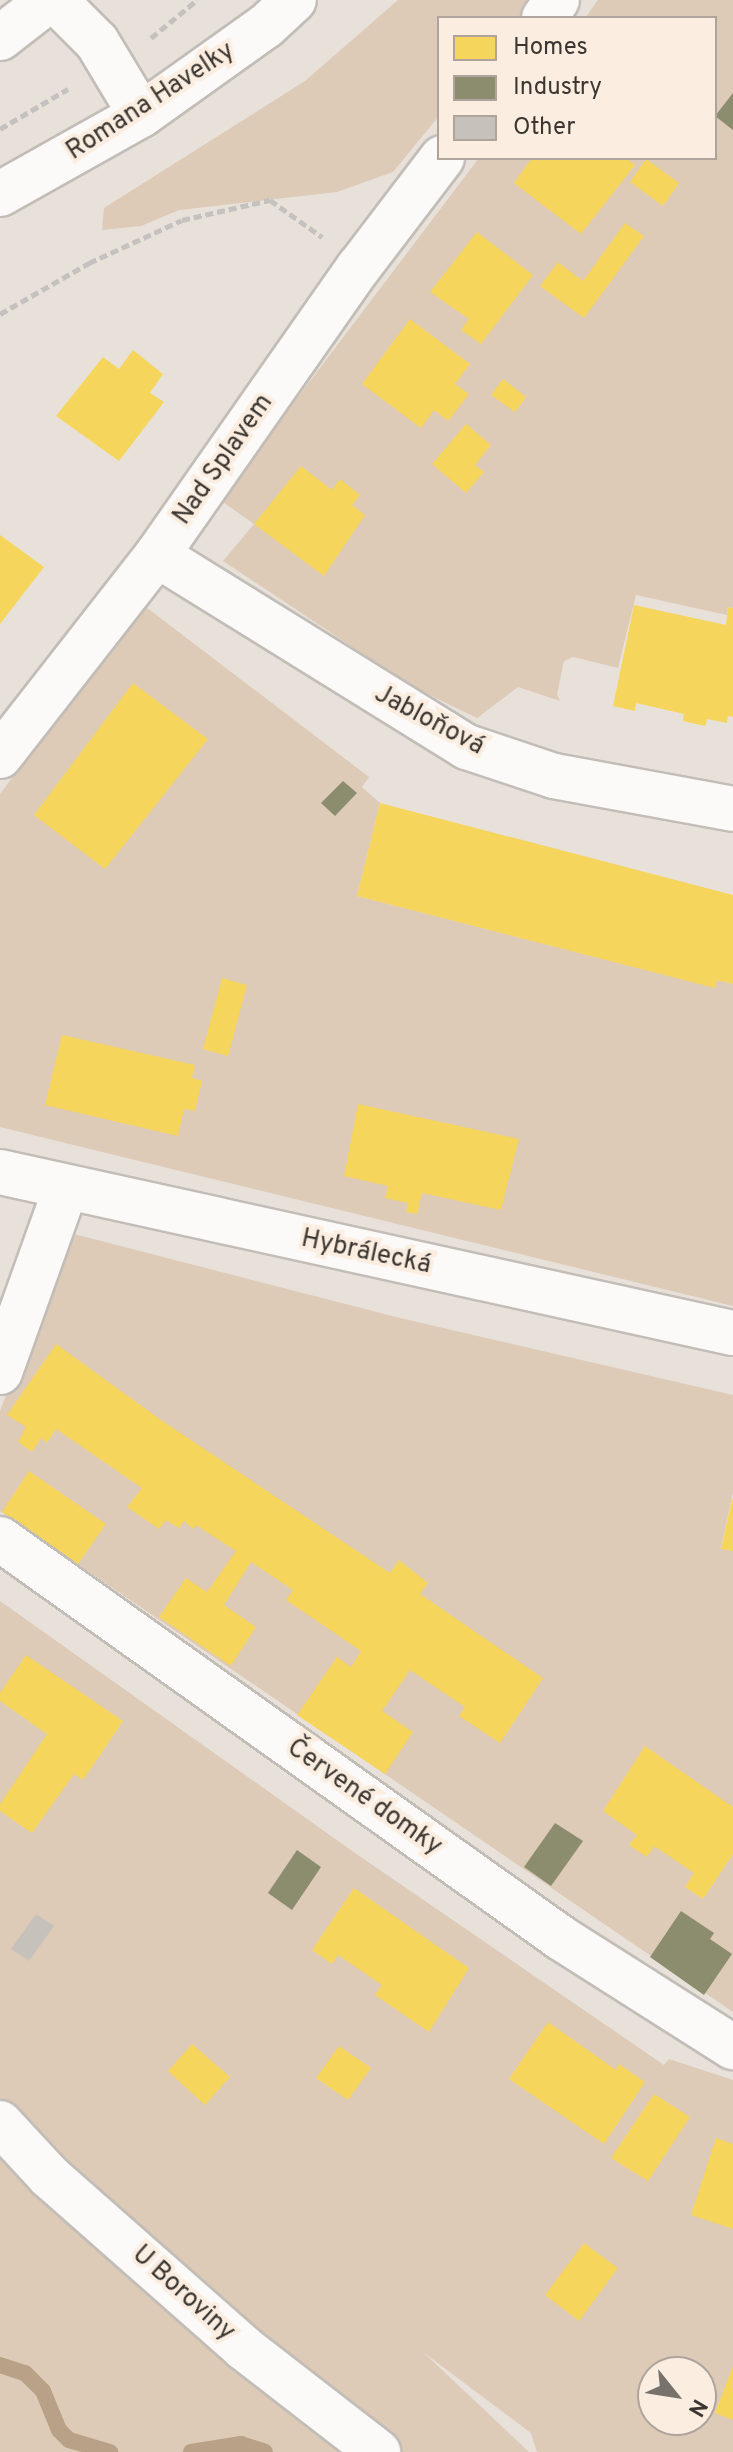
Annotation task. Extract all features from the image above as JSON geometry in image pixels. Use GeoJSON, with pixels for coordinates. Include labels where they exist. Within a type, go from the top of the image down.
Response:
{"type":"FeatureCollection","features":[{"type":"Feature","properties":{"kind":"street","name":"Romana Havelky"},"geometry":{"type":"LineString","coordinates":[[0,194],[141,115],[266,26],[294,0]]}},
{"type":"Feature","properties":{"kind":"street"},"geometry":{"type":"LineString","coordinates":[[24,14],[97,42],[141,115]]}},
{"type":"Feature","properties":{"kind":"street","name":"Nad Splavem"},"geometry":{"type":"LineString","coordinates":[[0,756],[157,555],[359,267],[440,160]]}},
{"type":"Feature","properties":{"kind":"street","name":"Jabloňová"},"geometry":{"type":"LineString","coordinates":[[157,555],[467,747],[554,776],[733,809]]}},
{"type":"Feature","properties":{"kind":"street","name":"Hybrálecká"},"geometry":{"type":"LineString","coordinates":[[0,1172],[733,1333]]}},
{"type":"Feature","properties":{"kind":"street"},"geometry":{"type":"LineString","coordinates":[[0,1372],[66,1188]]}},
{"type":"Feature","properties":{"kind":"street","name":"Červené domky"},"geometry":{"type":"LineString","coordinates":[[0,1539],[561,1938],[733,2047]]}},
{"type":"Feature","properties":{"kind":"street","name":"U Boroviny"},"geometry":{"type":"LineString","coordinates":[[0,2123],[49,2176],[244,2348],[378,2452]]}},
{"type":"Feature","properties":{"kind":"path"},"geometry":{"type":"LineString","coordinates":[[0,129],[110,66]]}},
{"type":"Feature","properties":{"kind":"path"},"geometry":{"type":"LineString","coordinates":[[0,314],[89,263],[182,220],[270,200],[359,267]]}},
{"type":"Feature","properties":{"kind":"shaded area"},"geometry":{"type":"Polygon","coordinates":[[[398,0],[535,0],[523,16],[437,16],[437,118],[393,172],[337,192],[179,210],[141,226],[102,230],[104,208],[305,81],[398,0]]]}},
{"type":"Feature","properties":{"kind":"shaded area"},"geometry":{"type":"Polygon","coordinates":[[[598,0],[733,0],[733,608],[728,607],[727,615],[636,595],[618,668],[573,657],[564,661],[557,694],[560,701],[518,687],[477,718],[411,686],[223,561],[254,524],[220,500],[477,160],[717,160],[717,16],[586,16],[598,0]]]}},
{"type":"Feature","properties":{"kind":"shaded area"},"geometry":{"type":"Polygon","coordinates":[[[142,604],[369,777],[362,787],[380,803],[357,896],[715,987],[717,980],[733,984],[733,1306],[0,1127],[0,794],[142,604]]]}},
{"type":"Feature","properties":{"kind":"shaded area"},"geometry":{"type":"Polygon","coordinates":[[[70,1233],[400,1318],[733,1395],[733,1492],[721,1548],[733,1551],[733,2012],[0,1511],[0,1411],[70,1233]]]}},
{"type":"Feature","properties":{"kind":"shaded area"},"geometry":{"type":"Polygon","coordinates":[[[0,1601],[355,1853],[664,2065],[669,2059],[733,2080],[733,2452],[537,2452],[531,2433],[423,2352],[529,2452],[0,2452],[0,1601]]]}},
{"type":"Feature","properties":{"kind":"building: Homes"},"geometry":{"type":"Polygon","coordinates":[[[531,160],[629,160],[635,165],[581,234],[514,183],[531,160]]]}},
{"type":"Feature","properties":{"kind":"building: Homes"},"geometry":{"type":"Polygon","coordinates":[[[647,160],[679,183],[663,206],[630,182],[647,160]]]}},
{"type":"Feature","properties":{"kind":"building: Homes"},"geometry":{"type":"Polygon","coordinates":[[[625,223],[644,236],[584,318],[540,286],[558,262],[583,281],[625,223]]]}},
{"type":"Feature","properties":{"kind":"building: Homes"},"geometry":{"type":"Polygon","coordinates":[[[477,232],[533,275],[481,344],[461,330],[469,319],[430,292],[477,232]]]}},
{"type":"Feature","properties":{"kind":"building: Homes"},"geometry":{"type":"Polygon","coordinates":[[[410,319],[470,364],[455,384],[469,394],[448,421],[434,410],[421,428],[362,384],[410,319]]]}},
{"type":"Feature","properties":{"kind":"building: Homes"},"geometry":{"type":"Polygon","coordinates":[[[133,350],[163,374],[150,393],[164,402],[119,461],[56,416],[103,357],[119,369],[133,350]]]}},
{"type":"Feature","properties":{"kind":"building: Homes"},"geometry":{"type":"Polygon","coordinates":[[[503,379],[526,397],[515,412],[491,395],[503,379]]]}},
{"type":"Feature","properties":{"kind":"building: Homes"},"geometry":{"type":"Polygon","coordinates":[[[466,424],[491,445],[475,465],[484,472],[466,493],[432,464],[466,424]]]}},
{"type":"Feature","properties":{"kind":"building: Homes"},"geometry":{"type":"Polygon","coordinates":[[[301,466],[332,490],[340,479],[360,495],[352,505],[365,515],[324,576],[254,524],[301,466]]]}},
{"type":"Feature","properties":{"kind":"building: Homes"},"geometry":{"type":"Polygon","coordinates":[[[0,535],[44,567],[0,624],[0,535]]]}},
{"type":"Feature","properties":{"kind":"building: Homes"},"geometry":{"type":"Polygon","coordinates":[[[634,605],[726,625],[728,607],[733,608],[733,717],[728,716],[727,723],[707,719],[705,726],[683,721],[684,714],[636,703],[635,711],[613,706],[634,605]]]}},
{"type":"Feature","properties":{"kind":"building: Homes"},"geometry":{"type":"Polygon","coordinates":[[[133,683],[208,739],[105,869],[34,815],[133,683]]]}},
{"type":"Feature","properties":{"kind":"building: Homes"},"geometry":{"type":"Polygon","coordinates":[[[380,803],[733,895],[733,984],[717,980],[715,988],[357,896],[380,803]]]}},
{"type":"Feature","properties":{"kind":"building: Homes"},"geometry":{"type":"Polygon","coordinates":[[[222,978],[247,985],[228,1056],[203,1049],[222,978]]]}},
{"type":"Feature","properties":{"kind":"building: Homes"},"geometry":{"type":"Polygon","coordinates":[[[62,1035],[195,1065],[192,1078],[202,1081],[195,1111],[184,1109],[178,1136],[45,1105],[62,1035]]]}},
{"type":"Feature","properties":{"kind":"building: Homes"},"geometry":{"type":"Polygon","coordinates":[[[358,1104],[519,1139],[501,1210],[422,1193],[417,1214],[406,1212],[408,1203],[385,1198],[388,1186],[344,1176],[358,1104]]]}},
{"type":"Feature","properties":{"kind":"building: Homes"},"geometry":{"type":"Polygon","coordinates":[[[56,1344],[161,1420],[390,1573],[399,1560],[428,1583],[420,1594],[543,1678],[500,1743],[459,1716],[465,1707],[410,1670],[382,1711],[413,1732],[385,1774],[297,1715],[337,1657],[351,1667],[361,1651],[286,1600],[293,1590],[251,1562],[224,1605],[256,1627],[231,1666],[159,1617],[186,1578],[207,1592],[236,1551],[196,1525],[193,1529],[184,1521],[179,1528],[166,1520],[159,1529],[127,1507],[142,1488],[56,1429],[47,1443],[41,1438],[32,1452],[18,1442],[26,1427],[7,1415],[56,1344]]]}},
{"type":"Feature","properties":{"kind":"building: Homes"},"geometry":{"type":"Polygon","coordinates":[[[29,1471],[106,1524],[78,1564],[2,1512],[29,1471]]]}},
{"type":"Feature","properties":{"kind":"building: Homes"},"geometry":{"type":"Polygon","coordinates":[[[733,1499],[733,1551],[721,1549],[733,1499]]]}},
{"type":"Feature","properties":{"kind":"building: Homes"},"geometry":{"type":"Polygon","coordinates":[[[26,1655],[123,1721],[83,1780],[74,1774],[32,1833],[0,1811],[0,1804],[47,1734],[0,1701],[0,1693],[26,1655]]]}},
{"type":"Feature","properties":{"kind":"building: Homes"},"geometry":{"type":"Polygon","coordinates":[[[645,1746],[733,1807],[733,1854],[703,1899],[685,1887],[694,1873],[654,1846],[647,1857],[629,1845],[637,1835],[603,1811],[645,1746]]]}},
{"type":"Feature","properties":{"kind":"building: Homes"},"geometry":{"type":"Polygon","coordinates":[[[354,1888],[469,1968],[429,2032],[375,1995],[382,1985],[338,1955],[332,1964],[312,1950],[354,1888]]]}},
{"type":"Feature","properties":{"kind":"building: Homes"},"geometry":{"type":"Polygon","coordinates":[[[548,2022],[616,2070],[619,2064],[645,2082],[604,2144],[509,2079],[548,2022]]]}},
{"type":"Feature","properties":{"kind":"building: Homes"},"geometry":{"type":"Polygon","coordinates":[[[192,2044],[230,2077],[205,2105],[168,2071],[192,2044]]]}},
{"type":"Feature","properties":{"kind":"building: Homes"},"geometry":{"type":"Polygon","coordinates":[[[339,2046],[371,2068],[348,2100],[316,2078],[339,2046]]]}},
{"type":"Feature","properties":{"kind":"building: Homes"},"geometry":{"type":"Polygon","coordinates":[[[654,2094],[690,2117],[648,2181],[611,2158],[654,2094]]]}},
{"type":"Feature","properties":{"kind":"building: Homes"},"geometry":{"type":"Polygon","coordinates":[[[716,2138],[733,2144],[733,2229],[691,2215],[716,2138]]]}},
{"type":"Feature","properties":{"kind":"building: Homes"},"geometry":{"type":"Polygon","coordinates":[[[584,2243],[618,2268],[579,2321],[545,2295],[584,2243]]]}},
{"type":"Feature","properties":{"kind":"building: Homes"},"geometry":{"type":"Polygon","coordinates":[[[733,2366],[733,2420],[717,2414],[733,2366]]]}},
{"type":"Feature","properties":{"kind":"building: Industry"},"geometry":{"type":"Polygon","coordinates":[[[733,93],[733,130],[717,118],[733,93]]]}},
{"type":"Feature","properties":{"kind":"building: Industry"},"geometry":{"type":"Polygon","coordinates":[[[343,781],[357,793],[335,816],[321,803],[343,781]]]}},
{"type":"Feature","properties":{"kind":"building: Industry"},"geometry":{"type":"Polygon","coordinates":[[[555,1823],[583,1841],[551,1886],[524,1867],[555,1823]]]}},
{"type":"Feature","properties":{"kind":"building: Industry"},"geometry":{"type":"Polygon","coordinates":[[[297,1850],[321,1867],[292,1910],[268,1893],[297,1850]]]}},
{"type":"Feature","properties":{"kind":"building: Industry"},"geometry":{"type":"Polygon","coordinates":[[[681,1911],[714,1933],[710,1939],[732,1954],[704,1995],[650,1957],[681,1911]]]}},
{"type":"Feature","properties":{"kind":"building: Other"},"geometry":{"type":"Polygon","coordinates":[[[36,1914],[54,1926],[29,1961],[11,1949],[36,1914]]]}},
{"type":"Feature","properties":{"kind":"waterway"},"geometry":{"type":"LineString","coordinates":[[0,2365],[25,2373],[43,2391],[59,2430],[69,2440],[110,2452]]}},
{"type":"Feature","properties":{"kind":"waterway"},"geometry":{"type":"LineString","coordinates":[[191,2452],[241,2444],[265,2452]]}}]}
